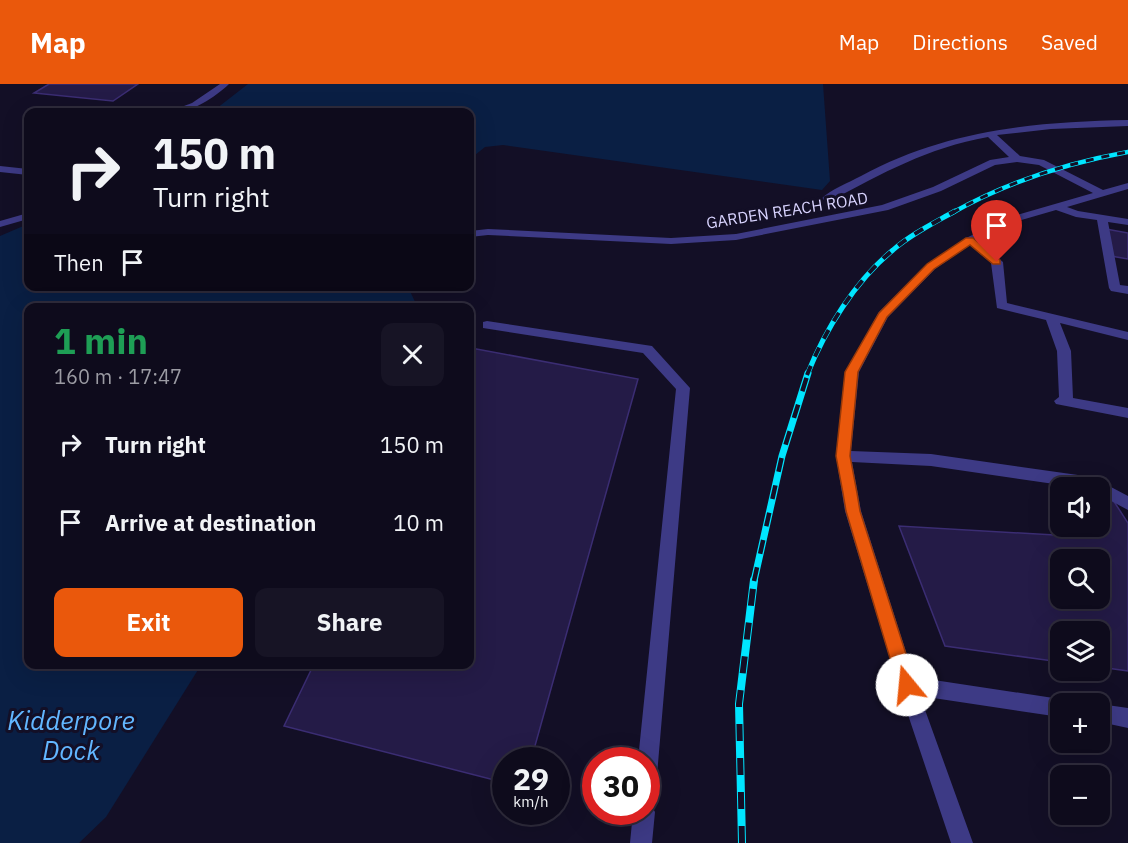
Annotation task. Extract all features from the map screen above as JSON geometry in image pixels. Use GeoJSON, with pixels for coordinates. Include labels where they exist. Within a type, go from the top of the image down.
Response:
{"type":"FeatureCollection","features":[{"type":"Feature","properties":{"kind":"street"},"geometry":{"type":"LineString","coordinates":[[185,108],[195,105],[225,84]]}},
{"type":"Feature","properties":{"kind":"street"},"geometry":{"type":"LineString","coordinates":[[826,199],[924,151],[990,134],[1079,124],[1128,123]]}},
{"type":"Feature","properties":{"kind":"street"},"geometry":{"type":"LineString","coordinates":[[990,134],[1017,159]]}},
{"type":"Feature","properties":{"kind":"street","name":"GARDEN REACH ROAD"},"geometry":{"type":"LineString","coordinates":[[474,234],[488,232],[671,241],[736,237],[884,208],[937,189],[993,162],[1017,159],[1041,162],[1101,193]]}},
{"type":"Feature","properties":{"kind":"street"},"geometry":{"type":"LineString","coordinates":[[0,169],[24,170]]}},
{"type":"Feature","properties":{"kind":"street"},"geometry":{"type":"LineString","coordinates":[[962,843],[907,685],[853,511],[843,456],[852,372],[883,315],[931,267],[970,240],[1014,219],[1128,186]]}},
{"type":"Feature","properties":{"kind":"street"},"geometry":{"type":"LineString","coordinates":[[1054,207],[1128,222]]}},
{"type":"Feature","properties":{"kind":"street"},"geometry":{"type":"LineString","coordinates":[[0,224],[24,217]]}},
{"type":"Feature","properties":{"kind":"street"},"geometry":{"type":"LineString","coordinates":[[1102,218],[1115,288],[1128,290]]}},
{"type":"Feature","properties":{"kind":"street"},"geometry":{"type":"LineString","coordinates":[[970,240],[997,262],[1001,305],[1128,336]]}},
{"type":"Feature","properties":{"kind":"street"},"geometry":{"type":"LineString","coordinates":[[1051,316],[1064,351],[1063,401],[1128,413]]}},
{"type":"Feature","properties":{"kind":"street"},"geometry":{"type":"LineString","coordinates":[[487,325],[646,349],[683,388],[650,747]]}},
{"type":"Feature","properties":{"kind":"street"},"geometry":{"type":"LineString","coordinates":[[843,456],[931,460],[1092,483],[1127,503]]}},
{"type":"Feature","properties":{"kind":"street"},"geometry":{"type":"LineString","coordinates":[[907,685],[1050,706]]}},
{"type":"Feature","properties":{"kind":"street"},"geometry":{"type":"LineString","coordinates":[[1110,715],[1128,718]]}},
{"type":"Feature","properties":{"kind":"street"},"geometry":{"type":"LineString","coordinates":[[641,843],[643,825]]}},
{"type":"Feature","properties":{"kind":"water"},"geometry":{"type":"Polygon","coordinates":[[[248,84],[823,84],[830,181],[822,190],[503,145],[485,147],[474,156],[474,108],[217,108],[248,84]]]}},
{"type":"Feature","properties":{"kind":"water","name":"Kidderpore Dock"},"geometry":{"type":"Polygon","coordinates":[[[24,226],[24,291],[410,291],[416,303],[24,303],[24,669],[198,669],[106,817],[79,843],[0,843],[0,236],[24,226]]]}},
{"type":"Feature","properties":{"kind":"building"},"geometry":{"type":"Polygon","coordinates":[[[49,84],[138,84],[113,101],[34,93],[49,84]]]}},
{"type":"Feature","properties":{"kind":"building"},"geometry":{"type":"Polygon","coordinates":[[[1106,229],[1128,233],[1128,259],[1111,256],[1106,229]]]}},
{"type":"Feature","properties":{"kind":"building"},"geometry":{"type":"Polygon","coordinates":[[[474,349],[638,379],[535,747],[492,747],[492,779],[284,726],[312,669],[474,669],[474,349]]]}},
{"type":"Feature","properties":{"kind":"building"},"geometry":{"type":"Polygon","coordinates":[[[1110,500],[1113,500],[1128,523],[1128,671],[1110,668],[1110,621],[1050,621],[1050,661],[945,646],[899,526],[1050,535],[1050,537],[1110,537],[1110,500]]]}},
{"type":"Feature","properties":{"kind":"railway"},"geometry":{"type":"LineString","coordinates":[[952,213],[994,192],[1038,175],[1128,152]]}},
{"type":"Feature","properties":{"kind":"railway"},"geometry":{"type":"LineString","coordinates":[[807,375],[842,307],[866,276],[900,244],[955,211]]}},
{"type":"Feature","properties":{"kind":"railway"},"geometry":{"type":"LineString","coordinates":[[754,581],[782,456],[808,373]]}},
{"type":"Feature","properties":{"kind":"railway"},"geometry":{"type":"LineString","coordinates":[[742,843],[739,704],[754,580]]}},
{"type":"Feature","properties":{"kind":"route"},"geometry":{"type":"LineString","coordinates":[[907,685],[853,511],[843,456],[852,372],[883,315],[931,267],[970,240],[997,262]]}}]}
